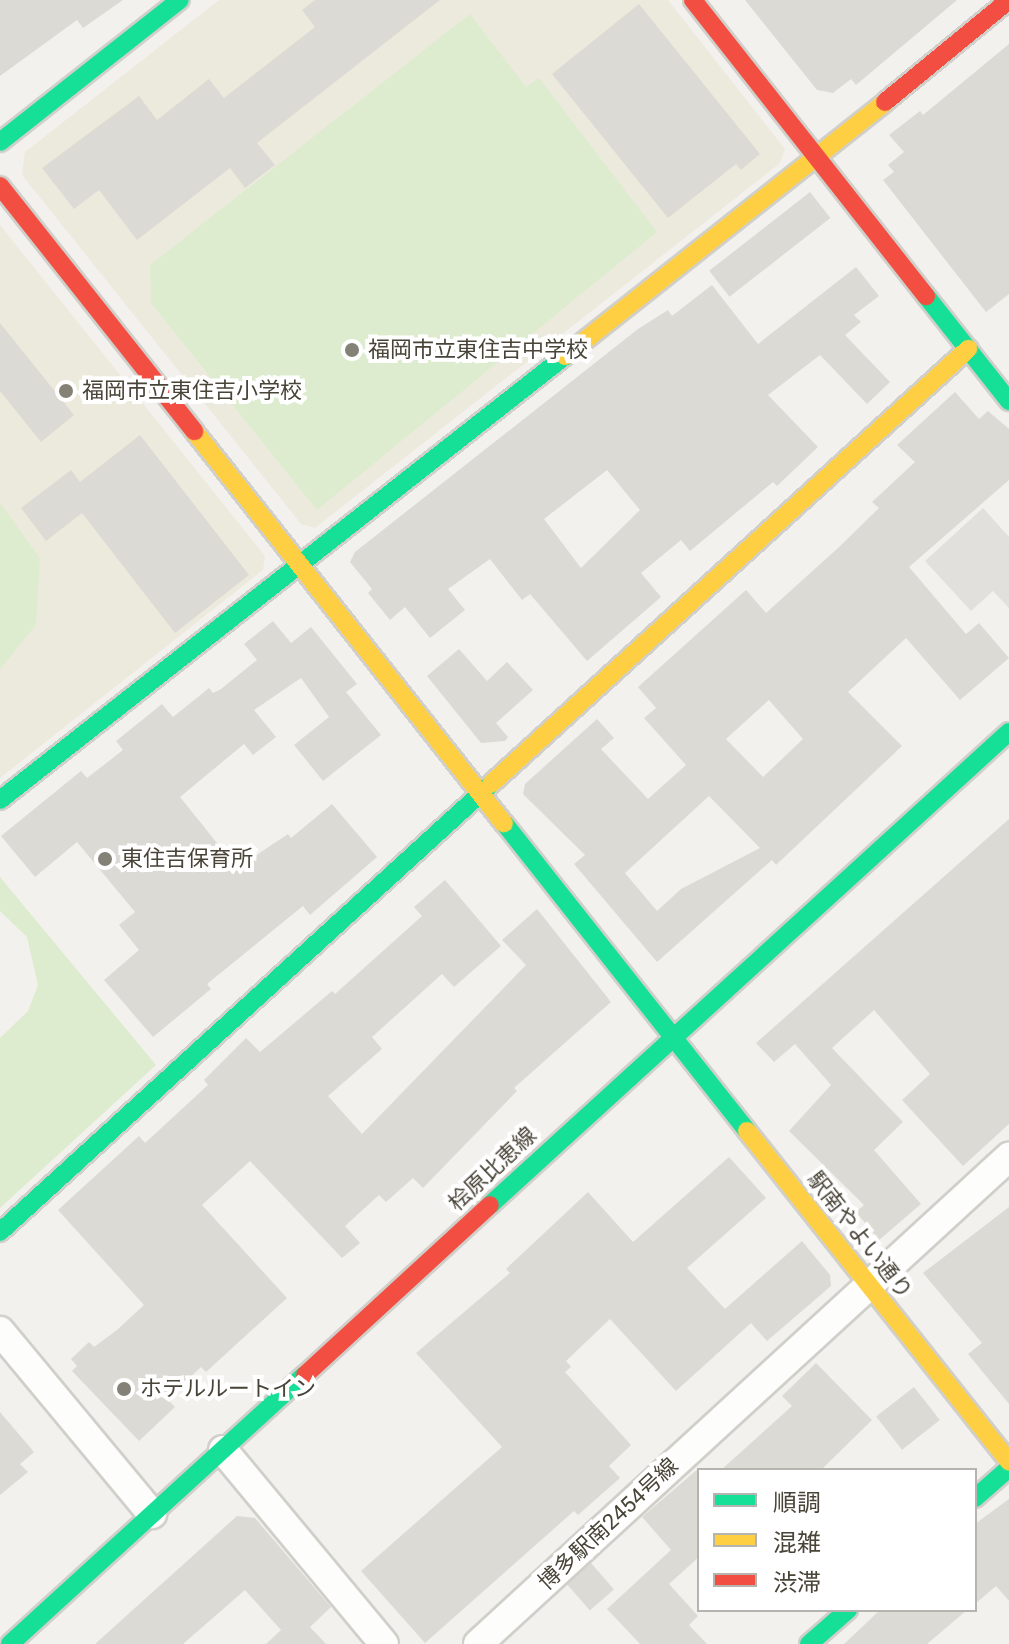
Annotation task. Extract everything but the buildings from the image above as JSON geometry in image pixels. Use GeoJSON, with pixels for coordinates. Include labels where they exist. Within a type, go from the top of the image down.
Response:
{"type":"FeatureCollection","features":[{"type":"Feature","properties":{"kind":"street"},"geometry":{"type":"LineString","coordinates":[[0,142],[180,0]]}},
{"type":"Feature","properties":{"kind":"street"},"geometry":{"type":"LineString","coordinates":[[693,0],[815,159],[1009,401]]}},
{"type":"Feature","properties":{"kind":"street"},"geometry":{"type":"LineString","coordinates":[[0,800],[815,159],[1009,0]]}},
{"type":"Feature","properties":{"kind":"street","name":"駅南やよい通り"},"geometry":{"type":"LineString","coordinates":[[0,186],[482,792],[1009,1465]]}},
{"type":"Feature","properties":{"kind":"street"},"geometry":{"type":"LineString","coordinates":[[0,1232],[968,349]]}},
{"type":"Feature","properties":{"kind":"street","name":"桧原比恵線"},"geometry":{"type":"LineString","coordinates":[[10,1644],[1009,732]]}},
{"type":"Feature","properties":{"kind":"street","name":"博多駅南2454号線"},"geometry":{"type":"LineString","coordinates":[[478,1644],[1009,1157]]}},
{"type":"Feature","properties":{"kind":"street"},"geometry":{"type":"LineString","coordinates":[[0,1331],[152,1514]]}},
{"type":"Feature","properties":{"kind":"street"},"geometry":{"type":"LineString","coordinates":[[223,1450],[384,1644]]}},
{"type":"Feature","properties":{"kind":"street"},"geometry":{"type":"LineString","coordinates":[[977,1496],[1009,1465]]}},
{"type":"Feature","properties":{"kind":"street"},"geometry":{"type":"LineString","coordinates":[[809,1644],[839,1626]]}},
{"type":"Feature","properties":{"kind":"shaded area","name":"福岡市立東住吉中学校"},"geometry":{"type":"Polygon","coordinates":[[[219,0],[668,0],[785,149],[779,164],[315,528],[301,524],[22,175],[25,152],[219,0]]]}},
{"type":"Feature","properties":{"kind":"shaded area","name":"福岡市立東住吉小学校"},"geometry":{"type":"Polygon","coordinates":[[[0,225],[265,556],[263,570],[0,778],[0,225]]]}},
{"type":"Feature","properties":{"kind":"shaded area"},"geometry":{"type":"Polygon","coordinates":[[[983,508],[1009,537],[1009,608],[993,591],[971,611],[925,561],[983,508]]]}},
{"type":"Feature","properties":{"kind":"green space"},"geometry":{"type":"Polygon","coordinates":[[[470,14],[526,87],[539,78],[657,232],[317,510],[151,303],[150,265],[470,14]]]}},
{"type":"Feature","properties":{"kind":"green space"},"geometry":{"type":"Polygon","coordinates":[[[0,503],[40,558],[36,625],[0,669],[0,503]]]}},
{"type":"Feature","properties":{"kind":"green space"},"geometry":{"type":"Polygon","coordinates":[[[0,877],[156,1065],[0,1208],[0,1038],[28,1011],[38,985],[27,937],[0,911],[0,877]]]}},
{"type":"Feature","properties":{"kind":"traffic: fast"},"geometry":{"type":"LineString","coordinates":[[0,142],[180,0]]}},
{"type":"Feature","properties":{"kind":"traffic: fast"},"geometry":{"type":"LineString","coordinates":[[926,296],[1009,401]]}},
{"type":"Feature","properties":{"kind":"traffic: fast"},"geometry":{"type":"LineString","coordinates":[[0,800],[565,356]]}},
{"type":"Feature","properties":{"kind":"traffic: fast"},"geometry":{"type":"LineString","coordinates":[[490,1205],[1009,732]]}},
{"type":"Feature","properties":{"kind":"traffic: fast"},"geometry":{"type":"LineString","coordinates":[[0,1232],[491,784]]}},
{"type":"Feature","properties":{"kind":"traffic: fast"},"geometry":{"type":"LineString","coordinates":[[504,823],[747,1131]]}},
{"type":"Feature","properties":{"kind":"traffic: fast"},"geometry":{"type":"LineString","coordinates":[[10,1644],[305,1375]]}},
{"type":"Feature","properties":{"kind":"traffic: fast"},"geometry":{"type":"LineString","coordinates":[[977,1496],[1009,1468]]}},
{"type":"Feature","properties":{"kind":"traffic: fast"},"geometry":{"type":"LineString","coordinates":[[809,1644],[846,1612]]}},
{"type":"Feature","properties":{"kind":"traffic: slow"},"geometry":{"type":"LineString","coordinates":[[565,356],[885,102]]}},
{"type":"Feature","properties":{"kind":"traffic: slow"},"geometry":{"type":"LineString","coordinates":[[491,784],[968,349]]}},
{"type":"Feature","properties":{"kind":"traffic: slow"},"geometry":{"type":"LineString","coordinates":[[194,431],[504,823]]}},
{"type":"Feature","properties":{"kind":"traffic: slow"},"geometry":{"type":"LineString","coordinates":[[747,1131],[1009,1462]]}},
{"type":"Feature","properties":{"kind":"traffic: jam"},"geometry":{"type":"LineString","coordinates":[[693,0],[926,296]]}},
{"type":"Feature","properties":{"kind":"traffic: jam"},"geometry":{"type":"LineString","coordinates":[[885,102],[1009,0]]}},
{"type":"Feature","properties":{"kind":"traffic: jam"},"geometry":{"type":"LineString","coordinates":[[0,186],[194,431]]}},
{"type":"Feature","properties":{"kind":"traffic: jam"},"geometry":{"type":"LineString","coordinates":[[305,1375],[490,1205]]}},
{"type":"Feature","properties":{"kind":"place","name":"福岡市立東住吉中学校"},"geometry":{"type":"Point","coordinates":[352,350]}},
{"type":"Feature","properties":{"kind":"place","name":"福岡市立東住吉小学校"},"geometry":{"type":"Point","coordinates":[66,391]}},
{"type":"Feature","properties":{"kind":"place","name":"東住吉保育所"},"geometry":{"type":"Point","coordinates":[105,859]}},
{"type":"Feature","properties":{"kind":"place","name":"ホテルルートイン"},"geometry":{"type":"Point","coordinates":[124,1389]}}]}
